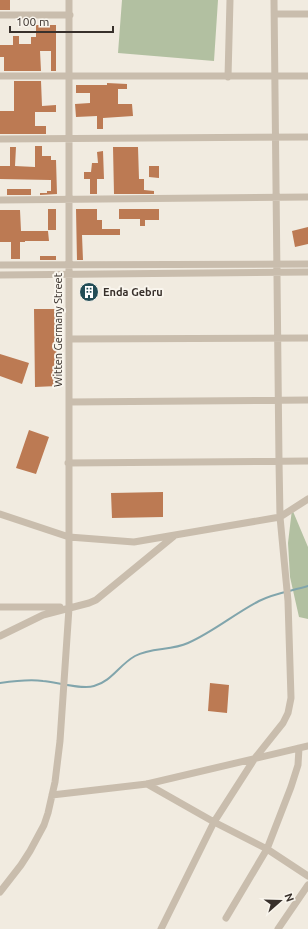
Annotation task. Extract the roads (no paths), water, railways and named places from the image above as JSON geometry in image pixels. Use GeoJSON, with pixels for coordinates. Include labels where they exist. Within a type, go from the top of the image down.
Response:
{"type":"FeatureCollection","features":[{"type":"Feature","properties":{"kind":"street","name":"Witten Germany Street"},"geometry":{"type":"LineString","coordinates":[[0,892],[21,865],[38,836],[48,813],[58,765],[69,608],[69,0]]}},
{"type":"Feature","properties":{"kind":"street"},"geometry":{"type":"LineString","coordinates":[[228,77],[230,0]]}},
{"type":"Feature","properties":{"kind":"street"},"geometry":{"type":"LineString","coordinates":[[161,929],[214,822],[255,758],[283,723],[288,713],[292,698],[287,580],[280,518],[274,0]]}},
{"type":"Feature","properties":{"kind":"street"},"geometry":{"type":"LineString","coordinates":[[274,14],[308,14]]}},
{"type":"Feature","properties":{"kind":"street"},"geometry":{"type":"LineString","coordinates":[[0,15],[70,15]]}},
{"type":"Feature","properties":{"kind":"street"},"geometry":{"type":"LineString","coordinates":[[0,76],[308,76]]}},
{"type":"Feature","properties":{"kind":"street"},"geometry":{"type":"LineString","coordinates":[[0,139],[308,137]]}},
{"type":"Feature","properties":{"kind":"street"},"geometry":{"type":"LineString","coordinates":[[0,200],[308,197]]}},
{"type":"Feature","properties":{"kind":"street"},"geometry":{"type":"LineString","coordinates":[[0,265],[308,264]]}},
{"type":"Feature","properties":{"kind":"street"},"geometry":{"type":"LineString","coordinates":[[0,275],[308,272]]}},
{"type":"Feature","properties":{"kind":"street"},"geometry":{"type":"LineString","coordinates":[[69,339],[308,338]]}},
{"type":"Feature","properties":{"kind":"street"},"geometry":{"type":"LineString","coordinates":[[69,402],[308,400]]}},
{"type":"Feature","properties":{"kind":"street"},"geometry":{"type":"LineString","coordinates":[[68,463],[308,460]]}},
{"type":"Feature","properties":{"kind":"street"},"geometry":{"type":"LineString","coordinates":[[0,514],[68,537],[134,542],[280,518],[308,499]]}},
{"type":"Feature","properties":{"kind":"street"},"geometry":{"type":"LineString","coordinates":[[0,636],[43,615],[96,600],[175,535]]}},
{"type":"Feature","properties":{"kind":"street"},"geometry":{"type":"LineString","coordinates":[[0,607],[69,608]]}},
{"type":"Feature","properties":{"kind":"street"},"geometry":{"type":"LineString","coordinates":[[52,795],[147,784],[308,746]]}},
{"type":"Feature","properties":{"kind":"street"},"geometry":{"type":"LineString","coordinates":[[226,918],[267,849],[298,765],[299,748]]}},
{"type":"Feature","properties":{"kind":"street"},"geometry":{"type":"LineString","coordinates":[[147,784],[214,822],[267,849],[308,876]]}},
{"type":"Feature","properties":{"kind":"street"},"geometry":{"type":"LineString","coordinates":[[278,929],[308,885]]}},
{"type":"Feature","properties":{"kind":"waterway"},"geometry":{"type":"LineString","coordinates":[[0,683],[32,680],[83,687],[94,686],[111,677],[124,664],[141,653],[175,647],[188,643],[206,634],[265,598],[308,586]]}},
{"type":"Feature","properties":{"kind":"place","name":"Enda Gebru"},"geometry":{"type":"Point","coordinates":[89,292]}}]}
